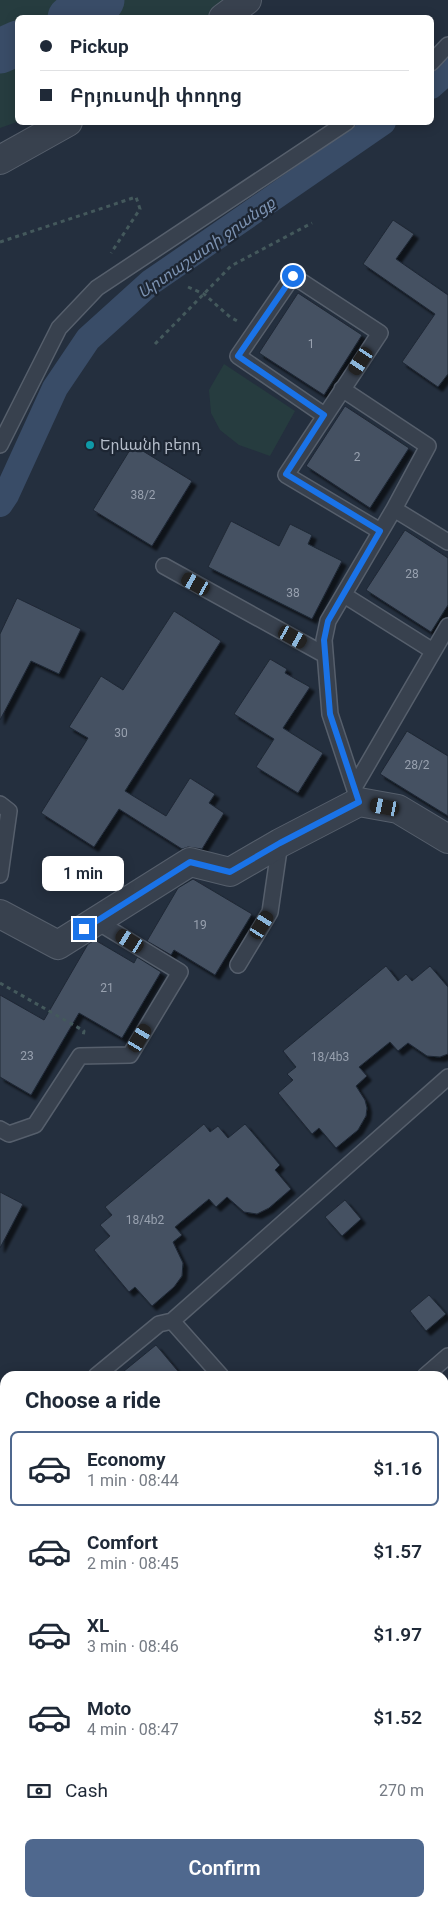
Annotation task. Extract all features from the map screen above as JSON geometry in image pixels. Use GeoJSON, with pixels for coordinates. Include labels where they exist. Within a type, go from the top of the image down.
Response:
{"type":"FeatureCollection","features":[{"type":"Feature","properties":{"kind":"street"},"geometry":{"type":"LineString","coordinates":[[227,15],[247,0]]}},
{"type":"Feature","properties":{"kind":"street"},"geometry":{"type":"LineString","coordinates":[[0,160],[63,125]]}},
{"type":"Feature","properties":{"kind":"street"},"geometry":{"type":"LineString","coordinates":[[0,914],[58,945],[190,862],[230,872],[357,794],[398,809],[448,839]]}},
{"type":"Feature","properties":{"kind":"lane"},"geometry":{"type":"LineString","coordinates":[[434,60],[448,45]]}},
{"type":"Feature","properties":{"kind":"lane"},"geometry":{"type":"LineString","coordinates":[[0,445],[59,328],[97,288],[342,125]]}},
{"type":"Feature","properties":{"kind":"lane"},"geometry":{"type":"LineString","coordinates":[[324,415],[238,356],[293,276],[380,333],[286,474],[380,531]]}},
{"type":"Feature","properties":{"kind":"lane"},"geometry":{"type":"LineString","coordinates":[[342,389],[428,446],[328,621],[324,640],[330,714],[357,794]]}},
{"type":"Feature","properties":{"kind":"lane"},"geometry":{"type":"LineString","coordinates":[[394,508],[448,542]]}},
{"type":"Feature","properties":{"kind":"lane"},"geometry":{"type":"LineString","coordinates":[[164,566],[325,655]]}},
{"type":"Feature","properties":{"kind":"lane"},"geometry":{"type":"LineString","coordinates":[[344,595],[433,651]]}},
{"type":"Feature","properties":{"kind":"lane"},"geometry":{"type":"LineString","coordinates":[[357,794],[448,626]]}},
{"type":"Feature","properties":{"kind":"lane"},"geometry":{"type":"LineString","coordinates":[[0,804],[9,811],[0,875]]}},
{"type":"Feature","properties":{"kind":"lane"},"geometry":{"type":"LineString","coordinates":[[238,965],[270,912],[280,843]]}},
{"type":"Feature","properties":{"kind":"lane"},"geometry":{"type":"LineString","coordinates":[[0,1129],[9,1134],[35,1125],[80,1056],[130,1055],[180,972],[96,920]]}},
{"type":"Feature","properties":{"kind":"lane"},"geometry":{"type":"LineString","coordinates":[[102,1371],[159,1324],[172,1322],[448,1077]]}},
{"type":"Feature","properties":{"kind":"lane"},"geometry":{"type":"LineString","coordinates":[[172,1322],[216,1371]]}},
{"type":"Feature","properties":{"kind":"lane"},"geometry":{"type":"LineString","coordinates":[[431,1371],[448,1356]]}},
{"type":"Feature","properties":{"kind":"path"},"geometry":{"type":"LineString","coordinates":[[0,242],[136,197],[140,209],[101,269],[97,288]]}},
{"type":"Feature","properties":{"kind":"path"},"geometry":{"type":"LineString","coordinates":[[155,344],[231,266],[312,223]]}},
{"type":"Feature","properties":{"kind":"path"},"geometry":{"type":"LineString","coordinates":[[188,287],[204,294],[230,317],[255,332]]}},
{"type":"Feature","properties":{"kind":"path"},"geometry":{"type":"LineString","coordinates":[[0,983],[84,1031],[80,1056]]}},
{"type":"Feature","properties":{"kind":"green space"},"geometry":{"type":"Polygon","coordinates":[[[0,0],[233,0],[212,15],[15,15],[15,123],[0,128],[0,0]]]}},
{"type":"Feature","properties":{"kind":"green space"},"geometry":{"type":"Polygon","coordinates":[[[224,364],[295,411],[270,456],[239,445],[220,430],[211,413],[209,390],[224,364]]]}},
{"type":"Feature","properties":{"kind":"building"},"geometry":{"type":"Polygon","coordinates":[[[393,220],[414,234],[396,259],[448,295],[448,374],[438,387],[402,362],[435,314],[363,264],[393,220]]]}},
{"type":"Feature","properties":{"kind":"building"},"geometry":{"type":"Polygon","coordinates":[[[298,293],[362,335],[324,395],[259,353],[298,293]]]}},
{"type":"Feature","properties":{"kind":"building"},"geometry":{"type":"Polygon","coordinates":[[[345,406],[409,448],[370,508],[306,466],[345,406]]]}},
{"type":"Feature","properties":{"kind":"building"},"geometry":{"type":"Polygon","coordinates":[[[133,445],[192,481],[152,546],[93,510],[133,445]]]}},
{"type":"Feature","properties":{"kind":"building"},"geometry":{"type":"Polygon","coordinates":[[[231,521],[279,546],[290,524],[312,535],[308,544],[342,561],[312,619],[208,567],[231,521]]]}},
{"type":"Feature","properties":{"kind":"building"},"geometry":{"type":"Polygon","coordinates":[[[405,530],[448,558],[448,605],[431,632],[366,590],[405,530]]]}},
{"type":"Feature","properties":{"kind":"building"},"geometry":{"type":"Polygon","coordinates":[[[17,598],[81,629],[59,674],[31,661],[0,720],[0,634],[17,598]]]}},
{"type":"Feature","properties":{"kind":"building"},"geometry":{"type":"Polygon","coordinates":[[[174,611],[221,641],[125,791],[166,816],[190,778],[215,794],[209,803],[224,813],[202,849],[188,847],[182,849],[119,809],[94,847],[41,813],[88,738],[69,727],[101,676],[123,690],[174,611]]]}},
{"type":"Feature","properties":{"kind":"building"},"geometry":{"type":"Polygon","coordinates":[[[270,659],[287,669],[285,673],[310,687],[283,728],[323,753],[298,793],[256,767],[274,739],[234,714],[270,659]]]}},
{"type":"Feature","properties":{"kind":"building"},"geometry":{"type":"Polygon","coordinates":[[[407,731],[448,756],[448,816],[380,774],[407,731]]]}},
{"type":"Feature","properties":{"kind":"building"},"geometry":{"type":"Polygon","coordinates":[[[193,879],[252,914],[215,975],[174,950],[171,955],[147,941],[178,888],[193,879]]]}},
{"type":"Feature","properties":{"kind":"building"},"geometry":{"type":"Polygon","coordinates":[[[95,940],[134,963],[137,957],[161,972],[122,1038],[79,1013],[31,1095],[0,1077],[0,995],[44,1020],[88,944],[95,940]]]}},
{"type":"Feature","properties":{"kind":"building"},"geometry":{"type":"Polygon","coordinates":[[[386,966],[398,981],[406,974],[412,981],[430,966],[448,987],[448,1054],[440,1057],[427,1056],[408,1043],[398,1051],[390,1042],[359,1067],[367,1076],[356,1086],[365,1100],[366,1116],[358,1130],[336,1148],[319,1128],[312,1134],[278,1093],[293,1080],[287,1074],[296,1067],[283,1051],[386,966]]]}},
{"type":"Feature","properties":{"kind":"building"},"geometry":{"type":"Polygon","coordinates":[[[204,1124],[210,1132],[218,1126],[228,1138],[245,1124],[280,1165],[275,1170],[291,1189],[269,1208],[257,1214],[244,1212],[227,1197],[216,1207],[209,1199],[175,1227],[182,1235],[173,1242],[183,1263],[182,1276],[174,1287],[152,1306],[135,1287],[129,1292],[94,1250],[110,1236],[100,1225],[112,1215],[105,1207],[204,1124]]]}},
{"type":"Feature","properties":{"kind":"building"},"geometry":{"type":"Polygon","coordinates":[[[0,1192],[23,1204],[0,1248],[0,1192]]]}},
{"type":"Feature","properties":{"kind":"building"},"geometry":{"type":"Polygon","coordinates":[[[345,1200],[361,1219],[342,1236],[325,1217],[345,1200]]]}},
{"type":"Feature","properties":{"kind":"building"},"geometry":{"type":"Polygon","coordinates":[[[429,1295],[446,1314],[426,1331],[410,1311],[429,1295]]]}},
{"type":"Feature","properties":{"kind":"building"},"geometry":{"type":"Polygon","coordinates":[[[156,1345],[178,1371],[124,1371],[156,1345]]]}},
{"type":"Feature","properties":{"kind":"waterway"},"geometry":{"type":"LineString","coordinates":[[75,15],[102,0]]}},
{"type":"Feature","properties":{"kind":"waterway"},"geometry":{"type":"LineString","coordinates":[[0,51],[15,44]]}},
{"type":"Feature","properties":{"kind":"waterway","name":"Արտաշատի ջրանցք"},"geometry":{"type":"LineString","coordinates":[[434,83],[448,71]]}},
{"type":"Feature","properties":{"kind":"waterway","name":"Արտաշատի ջրանցք"},"geometry":{"type":"LineString","coordinates":[[0,504],[6,495],[55,388],[88,339],[151,282],[379,125]]}},
{"type":"Feature","properties":{"kind":"place","name":"Երևանի բերդ"},"geometry":{"type":"Point","coordinates":[90,445]}},
{"type":"Feature","properties":{"kind":"route"},"geometry":{"type":"LineString","coordinates":[[84,929],[190,862],[230,872],[280,843],[359,802],[330,714],[324,640],[328,621],[380,531],[286,474],[324,415],[238,356],[293,276]]}}]}
